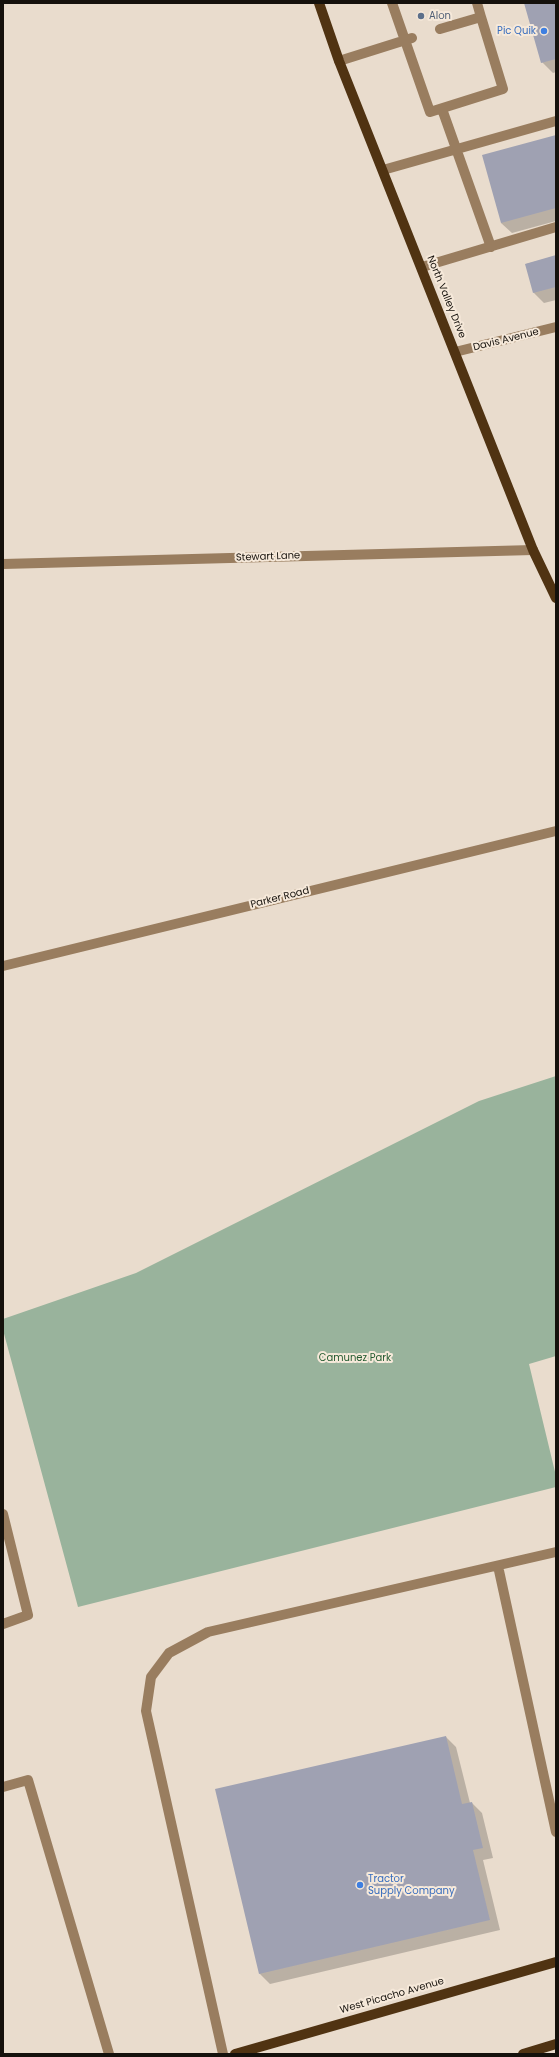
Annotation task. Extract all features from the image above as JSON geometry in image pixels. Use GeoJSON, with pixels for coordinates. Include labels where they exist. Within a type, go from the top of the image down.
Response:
{"type":"FeatureCollection","features":[{"type":"Feature","properties":{"kind":"main road","name":"North Valley Drive"},"geometry":{"type":"LineString","coordinates":[[319,3],[339,61],[533,550],[556,598]]}},
{"type":"Feature","properties":{"kind":"main road","name":"West Picacho Avenue"},"geometry":{"type":"LineString","coordinates":[[235,2054],[556,1962]]}},
{"type":"Feature","properties":{"kind":"main road"},"geometry":{"type":"LineString","coordinates":[[523,2054],[556,2044]]}},
{"type":"Feature","properties":{"kind":"street"},"geometry":{"type":"LineString","coordinates":[[395,4],[408,39],[430,112],[503,89],[477,3]]}},
{"type":"Feature","properties":{"kind":"street"},"geometry":{"type":"LineString","coordinates":[[440,29],[481,17]]}},
{"type":"Feature","properties":{"kind":"street"},"geometry":{"type":"LineString","coordinates":[[339,61],[408,39]]}},
{"type":"Feature","properties":{"kind":"street"},"geometry":{"type":"LineString","coordinates":[[442,109],[491,247]]}},
{"type":"Feature","properties":{"kind":"street"},"geometry":{"type":"LineString","coordinates":[[383,170],[556,120]]}},
{"type":"Feature","properties":{"kind":"street"},"geometry":{"type":"LineString","coordinates":[[422,267],[556,227]]}},
{"type":"Feature","properties":{"kind":"street","name":"Davis Avenue"},"geometry":{"type":"LineString","coordinates":[[455,352],[556,327]]}},
{"type":"Feature","properties":{"kind":"street","name":"Stewart Lane"},"geometry":{"type":"LineString","coordinates":[[3,564],[533,550]]}},
{"type":"Feature","properties":{"kind":"street","name":"Parker Road"},"geometry":{"type":"LineString","coordinates":[[3,966],[556,831]]}},
{"type":"Feature","properties":{"kind":"street"},"geometry":{"type":"LineString","coordinates":[[3,1514],[28,1615],[3,1624]]}},
{"type":"Feature","properties":{"kind":"street"},"geometry":{"type":"LineString","coordinates":[[223,2054],[146,1711],[151,1677],[169,1653],[208,1632],[556,1552]]}},
{"type":"Feature","properties":{"kind":"street"},"geometry":{"type":"LineString","coordinates":[[498,1566],[556,1832]]}},
{"type":"Feature","properties":{"kind":"street"},"geometry":{"type":"LineString","coordinates":[[3,1786],[28,1780],[109,2054]]}},
{"type":"Feature","properties":{"kind":"green space","name":"Camunez Park"},"geometry":{"type":"Polygon","coordinates":[[[556,1076],[556,1356],[529,1364],[556,1476],[556,1487],[78,1607],[3,1330],[3,1319],[136,1273],[479,1101],[556,1076]]]}},
{"type":"Feature","properties":{"kind":"building","name":"Pic Quik"},"geometry":{"type":"Polygon","coordinates":[[[524,3],[556,3],[556,59],[541,63],[524,3]]]}},
{"type":"Feature","properties":{"kind":"building"},"geometry":{"type":"Polygon","coordinates":[[[556,135],[556,208],[501,223],[482,155],[556,135]]]}},
{"type":"Feature","properties":{"kind":"building"},"geometry":{"type":"Polygon","coordinates":[[[556,255],[556,287],[533,293],[525,264],[556,255]]]}},
{"type":"Feature","properties":{"kind":"building","name":"Tractor Supply Company"},"geometry":{"type":"Polygon","coordinates":[[[446,1736],[462,1804],[472,1802],[483,1848],[473,1850],[490,1920],[259,1974],[215,1789],[446,1736]]]}},
{"type":"Feature","properties":{"kind":"place","name":"Alon"},"geometry":{"type":"Point","coordinates":[421,16]}},
{"type":"Feature","properties":{"kind":"place","name":"Pic Quik"},"geometry":{"type":"Point","coordinates":[544,31]}},
{"type":"Feature","properties":{"kind":"place","name":"Tractor Supply Company"},"geometry":{"type":"Point","coordinates":[360,1885]}}]}
